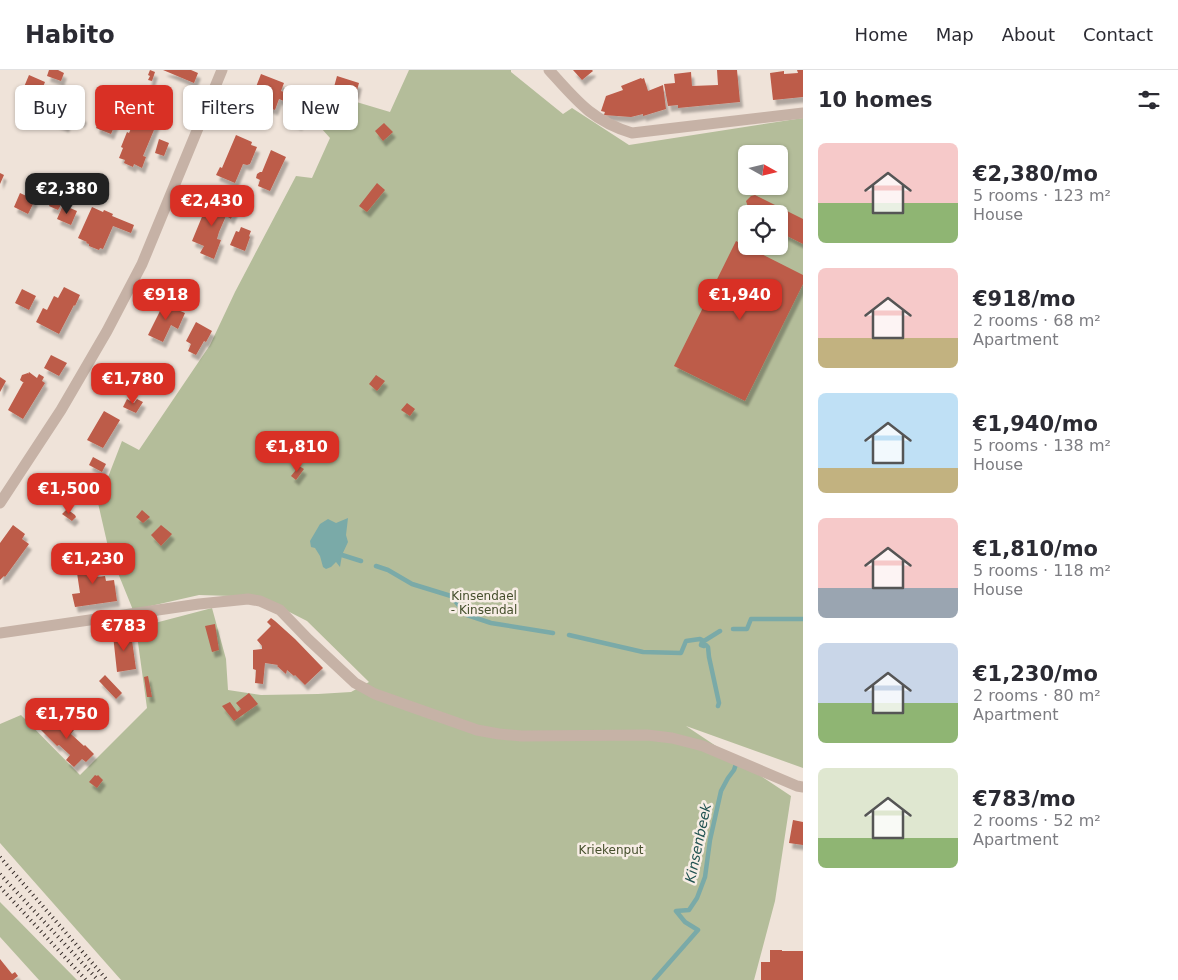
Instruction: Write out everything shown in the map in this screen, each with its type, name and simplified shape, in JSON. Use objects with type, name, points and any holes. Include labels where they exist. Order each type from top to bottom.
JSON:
[{"type":"street","points":[[0,503],[61,410],[107,331],[142,264],[222,70]]},
{"type":"street","points":[[549,70],[576,100],[594,115],[606,123],[632,133],[803,113]]},
{"type":"street","points":[[0,633],[200,604],[248,599],[260,601],[280,610],[355,683],[375,694],[477,730],[522,736],[647,735],[672,738],[703,746],[803,787]]},
{"type":"green space","points":[[409,70],[511,70],[511,72],[563,114],[572,108],[629,145],[803,118],[803,768],[686,726],[791,796],[775,901],[754,980],[121,980],[0,843],[0,724],[21,715],[80,775],[147,708],[136,628],[212,608],[226,659],[228,690],[261,695],[318,694],[351,692],[369,682],[307,621],[260,597],[199,595],[133,610],[109,551],[98,503],[122,441],[139,450],[210,345],[235,292],[296,176],[312,178],[330,138],[323,130],[358,130],[358,102],[390,112]]},
{"type":"green space","points":[[0,902],[77,980],[39,980],[0,937]]},
{"type":"water","points":[[348,518],[346,535],[348,542],[342,555],[340,567],[336,562],[326,569],[323,567],[320,556],[315,548],[311,547],[310,541],[320,524],[328,519],[336,523]]},
{"type":"building","points":[[49,70],[58,70],[64,73],[61,81],[47,76]]},
{"type":"building","points":[[150,70],[155,72],[152,81],[148,80]]},
{"type":"building","points":[[163,70],[191,70],[198,73],[194,83]]},
{"type":"building","points":[[573,70],[592,70],[593,71],[582,80]]},
{"type":"building","points":[[717,70],[737,70],[740,102],[678,108],[678,105],[668,106],[664,84],[675,83],[674,74],[691,72],[692,86],[718,85]]},
{"type":"building","points":[[797,70],[803,70],[803,97],[773,100],[770,73],[784,71],[784,74],[798,73]]},
{"type":"building","points":[[261,74],[284,83],[281,91],[283,92],[283,101],[279,99],[275,110],[273,109],[273,85],[257,85]]},
{"type":"building","points":[[29,75],[45,82],[44,85],[25,85]]},
{"type":"building","points":[[337,76],[359,83],[358,87],[358,85],[335,85]]},
{"type":"building","points":[[644,78],[648,91],[663,85],[666,109],[643,116],[643,114],[631,117],[604,115],[605,112],[601,111],[606,96],[623,90],[621,86]]},
{"type":"building","points":[[384,123],[393,132],[383,141],[375,131]]},
{"type":"building","points":[[101,130],[113,130],[111,134]]},
{"type":"building","points":[[130,130],[154,130],[143,156],[146,157],[142,168],[134,164],[133,167],[124,163],[125,160],[119,158],[127,132],[129,133]]},
{"type":"building","points":[[236,135],[252,142],[251,145],[257,147],[250,164],[243,164],[235,183],[216,175],[220,167],[222,168]]},
{"type":"building","points":[[159,139],[169,143],[164,156],[155,153]]},
{"type":"building","points":[[271,150],[286,157],[270,191],[258,186],[260,180],[256,178],[257,174],[262,172]]},
{"type":"building","points":[[0,173],[4,175],[0,184]]},
{"type":"building","points":[[377,183],[385,190],[367,212],[359,206]]},
{"type":"building","points":[[20,193],[35,200],[28,214],[14,207]]},
{"type":"building","points":[[755,195],[775,205],[747,205],[746,201]]},
{"type":"building","points":[[53,198],[62,203],[58,210],[49,206]]},
{"type":"building","points":[[214,199],[236,208],[231,219],[226,216],[219,232],[217,239],[221,240],[214,259],[200,253],[204,246],[192,241],[206,207],[210,208]]},
{"type":"building","points":[[63,205],[77,211],[71,225],[57,219]]},
{"type":"building","points":[[92,207],[103,212],[104,210],[113,214],[112,216],[134,225],[131,233],[113,226],[103,249],[100,248],[99,250],[89,246],[87,242],[78,238]]},
{"type":"building","points":[[788,212],[803,219],[803,244],[788,236]]},
{"type":"building","points":[[241,227],[251,231],[245,251],[230,245],[236,231],[239,232]]},
{"type":"building","points":[[736,241],[738,242],[738,255],[764,255],[803,275],[803,284],[745,401],[674,366]]},
{"type":"building","points":[[64,287],[80,295],[59,334],[36,322],[43,308],[47,310],[54,296],[58,298]]},
{"type":"building","points":[[22,289],[36,296],[29,310],[15,303]]},
{"type":"building","points":[[162,300],[185,313],[178,329],[171,325],[163,342],[148,335],[162,307],[159,306]]},
{"type":"building","points":[[196,322],[212,331],[196,355],[188,351],[191,344],[186,341]]},
{"type":"building","points":[[51,355],[67,363],[59,376],[44,368]]},
{"type":"building","points":[[29,372],[37,378],[39,374],[44,377],[42,381],[45,383],[23,419],[8,410],[24,383],[20,380],[22,375]]},
{"type":"building","points":[[376,375],[385,381],[377,391],[369,384]]},
{"type":"building","points":[[0,377],[6,381],[0,392]]},
{"type":"building","points":[[127,399],[134,403],[137,399],[143,402],[136,413],[123,407]]},
{"type":"building","points":[[407,403],[415,409],[410,416],[401,410]]},
{"type":"building","points":[[104,411],[120,420],[103,448],[87,440]]},
{"type":"building","points":[[93,457],[106,464],[102,472],[89,465]]},
{"type":"building","points":[[299,466],[304,469],[296,480],[291,476]]},
{"type":"building","points":[[34,487],[39,489],[36,496],[31,494]]},
{"type":"building","points":[[67,509],[76,517],[72,521],[62,514]]},
{"type":"building","points":[[142,510],[150,517],[143,523],[136,517]]},
{"type":"building","points":[[13,525],[25,534],[22,539],[29,544],[5,577],[0,580],[0,543]]},
{"type":"building","points":[[161,525],[172,534],[161,546],[151,535]]},
{"type":"building","points":[[93,548],[97,577],[105,576],[106,581],[114,580],[117,601],[75,607],[72,594],[80,593],[77,573],[86,572],[85,566],[90,566],[88,555],[82,556],[81,550]]},
{"type":"building","points":[[271,618],[323,668],[305,685],[287,670],[286,674],[278,665],[265,663],[263,684],[255,683],[256,670],[253,669],[253,650],[262,649],[257,640],[271,626],[267,622]]},
{"type":"building","points":[[215,624],[219,650],[212,652],[205,626]]},
{"type":"building","points":[[131,633],[136,669],[117,672],[113,635]]},
{"type":"building","points":[[105,675],[122,693],[116,699],[99,681]]},
{"type":"building","points":[[148,676],[152,697],[147,697],[144,677]]},
{"type":"building","points":[[249,693],[258,704],[234,721],[222,706],[230,702],[237,712],[241,709],[236,703]]},
{"type":"building","points":[[57,713],[74,730],[71,734],[94,754],[86,762],[82,759],[74,767],[66,760],[70,755],[59,745],[57,746],[41,730]]},
{"type":"building","points":[[95,775],[98,775],[103,780],[97,788],[89,782]]},
{"type":"building","points":[[793,820],[803,822],[803,845],[789,843]]},
{"type":"building","points":[[770,950],[803,951],[803,980],[761,980],[761,962],[770,962]]},
{"type":"building","points":[[0,959],[12,974],[15,972],[18,976],[13,980],[0,980]]},
{"type":"waterway","points":[[342,555],[361,561]]},
{"type":"waterway","points":[[376,566],[388,570],[412,584],[451,596],[467,615],[491,623],[553,633]]},
{"type":"waterway","points":[[733,629],[747,629],[751,619],[803,619]]},
{"type":"waterway","points":[[569,635],[643,652],[681,653],[686,641],[700,639],[704,641],[720,631]]},
{"type":"waterway","name":"Kinsenbeek","points":[[704,641],[701,645],[708,647],[718,706]]},
{"type":"waterway","name":"Kinsenbeek","points":[[654,980],[698,930],[685,922],[676,911],[689,910],[697,898],[705,877],[710,840],[721,791],[736,764]]},
{"type":"railway","points":[[0,857],[107,980]]},
{"type":"railway","points":[[0,874],[98,980]]},
{"type":"railway","points":[[0,887],[86,980]]},
{"type":"park label","name":"Kinsendael - Kinsendal","points":[[484,603]]},
{"type":"park label","name":"Kriekenput","points":[[611,850]]}]
